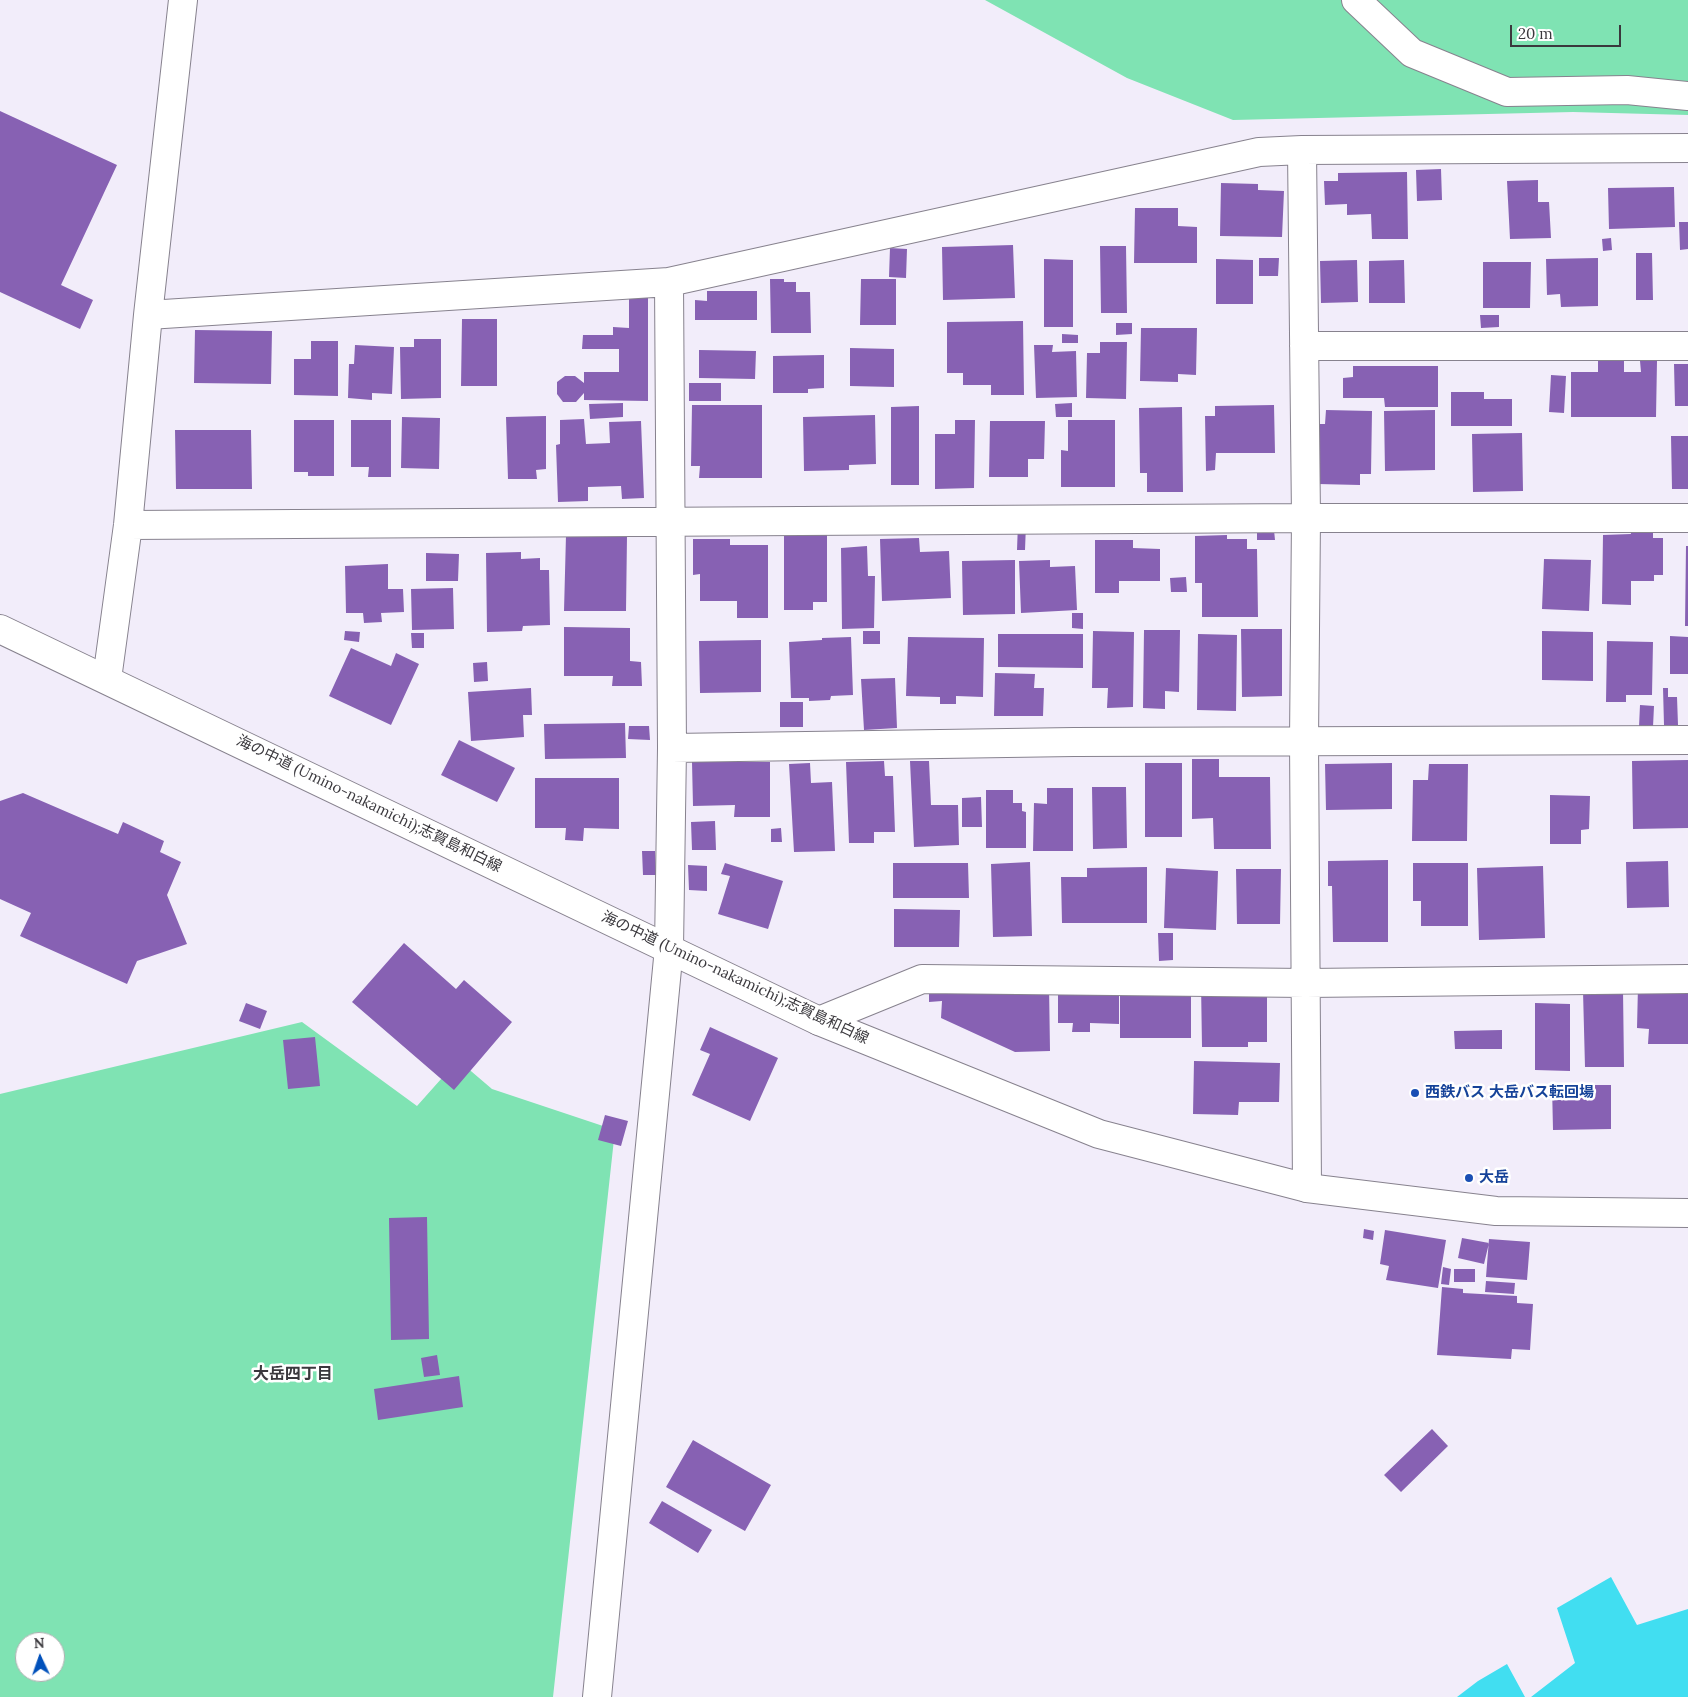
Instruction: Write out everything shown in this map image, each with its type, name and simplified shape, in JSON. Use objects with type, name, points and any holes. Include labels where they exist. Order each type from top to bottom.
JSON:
[{"type":"street","points":[[107,679],[128,525],[148,315],[183,0]]},
{"type":"street","points":[[1356,0],[1412,53],[1507,92],[1627,90],[1688,96]]},
{"type":"street","points":[[148,315],[669,282],[1259,152],[1302,150],[1688,148]]},
{"type":"street","points":[[1302,150],[1306,518],[1304,741],[1307,1188]]},
{"type":"street","points":[[597,1697],[669,948],[672,748],[669,282]]},
{"type":"street","points":[[1304,346],[1688,346]]},
{"type":"street","points":[[128,525],[1306,518],[1688,518]]},
{"type":"street","name":"海の中道 (Umino-nakamichi);志賀島和白線","points":[[0,629],[819,1021],[1099,1134],[1307,1188],[1496,1210],[1688,1213]]},
{"type":"street","points":[[672,748],[1074,742],[1688,740]]},
{"type":"street","points":[[819,1021],[922,979],[1306,983],[1688,979]]},
{"type":"green space","points":[[985,0],[1688,0],[1688,115],[1573,112],[1233,120],[1127,78]]},
{"type":"green space","points":[[302,1022],[417,1106],[458,1060],[492,1089],[615,1130],[553,1697],[0,1697],[0,1094]]},
{"type":"water","points":[[1611,1577],[1637,1625],[1688,1609],[1688,1697],[1531,1697],[1575,1663],[1557,1608]]},
{"type":"water","points":[[1507,1664],[1525,1697],[1457,1697],[1478,1681]]},
{"type":"building","points":[[0,111],[117,165],[61,285],[93,300],[80,329],[0,292]]},
{"type":"building","points":[[1441,169],[1442,200],[1417,201],[1416,170]]},
{"type":"building","points":[[1407,172],[1408,239],[1372,239],[1371,214],[1347,215],[1347,204],[1325,205],[1324,181],[1338,181],[1338,173]]},
{"type":"building","points":[[1538,180],[1538,202],[1549,202],[1551,238],[1510,239],[1507,181]]},
{"type":"building","points":[[1221,183],[1258,184],[1258,190],[1284,191],[1282,237],[1220,236]]},
{"type":"building","points":[[1674,187],[1675,227],[1609,229],[1608,188]]},
{"type":"building","points":[[1135,208],[1178,208],[1178,226],[1197,227],[1197,263],[1134,263]]},
{"type":"building","points":[[1679,222],[1688,222],[1688,249],[1680,250]]},
{"type":"building","points":[[1611,238],[1612,250],[1603,251],[1602,239]]},
{"type":"building","points":[[1013,245],[1015,298],[943,300],[942,247]]},
{"type":"building","points":[[1100,246],[1126,246],[1127,313],[1101,313]]},
{"type":"building","points":[[890,248],[907,249],[906,278],[889,277]]},
{"type":"building","points":[[1636,253],[1652,253],[1653,300],[1636,300]]},
{"type":"building","points":[[1259,258],[1279,258],[1278,276],[1259,276]]},
{"type":"building","points":[[1598,258],[1598,306],[1561,307],[1560,294],[1547,295],[1546,259]]},
{"type":"building","points":[[1044,259],[1073,260],[1073,327],[1044,327]]},
{"type":"building","points":[[1216,259],[1253,260],[1253,304],[1216,304]]},
{"type":"building","points":[[1357,260],[1358,302],[1321,303],[1320,261]]},
{"type":"building","points":[[1404,260],[1405,303],[1369,303],[1369,261]]},
{"type":"building","points":[[1483,262],[1531,262],[1530,308],[1483,308]]},
{"type":"building","points":[[770,279],[784,279],[784,282],[796,282],[796,292],[810,292],[811,333],[771,333]]},
{"type":"building","points":[[861,279],[896,279],[896,325],[860,325]]},
{"type":"building","points":[[707,291],[757,291],[757,320],[695,320],[695,300],[707,301]]},
{"type":"building","points":[[629,295],[648,296],[648,401],[584,400],[584,393],[576,402],[563,402],[557,394],[557,382],[565,376],[575,376],[584,383],[584,372],[619,372],[619,349],[582,349],[583,335],[613,335],[613,327],[629,328]]},
{"type":"building","points":[[1480,315],[1499,315],[1499,327],[1481,328]]},
{"type":"building","points":[[462,319],[497,319],[497,386],[461,386]]},
{"type":"building","points":[[1023,321],[1024,395],[991,395],[991,385],[963,385],[963,373],[947,373],[947,322]]},
{"type":"building","points":[[1116,323],[1132,323],[1132,334],[1116,335]]},
{"type":"building","points":[[1141,328],[1197,328],[1196,375],[1178,374],[1178,382],[1140,381]]},
{"type":"building","points":[[195,330],[272,331],[271,384],[194,383]]},
{"type":"building","points":[[1062,334],[1078,335],[1078,343],[1062,343]]},
{"type":"building","points":[[414,339],[441,339],[441,398],[401,399],[400,347],[414,347]]},
{"type":"building","points":[[311,341],[338,341],[338,396],[294,395],[294,359],[311,359]]},
{"type":"building","points":[[1100,342],[1127,342],[1126,399],[1086,398],[1087,353],[1100,353]]},
{"type":"building","points":[[355,345],[394,347],[392,394],[372,393],[372,400],[348,398],[349,364],[354,364]]},
{"type":"building","points":[[1034,345],[1053,345],[1052,352],[1076,351],[1077,397],[1036,398]]},
{"type":"building","points":[[850,348],[894,349],[894,387],[850,386]]},
{"type":"building","points":[[699,350],[756,351],[755,379],[699,378]]},
{"type":"building","points":[[824,355],[824,388],[808,389],[808,393],[773,393],[773,356]]},
{"type":"building","points":[[1598,361],[1624,361],[1624,372],[1641,372],[1640,361],[1657,361],[1656,417],[1571,417],[1571,372],[1598,372]]},
{"type":"building","points":[[1674,364],[1688,364],[1688,406],[1675,406]]},
{"type":"building","points":[[1353,366],[1438,366],[1438,407],[1385,407],[1384,398],[1343,398],[1343,378],[1353,377]]},
{"type":"building","points":[[1551,375],[1566,376],[1564,413],[1549,412]]},
{"type":"building","points":[[689,383],[721,383],[721,401],[689,401]]},
{"type":"building","points":[[1451,392],[1484,392],[1484,399],[1512,399],[1512,426],[1451,426]]},
{"type":"building","points":[[623,403],[623,417],[590,419],[589,404]]},
{"type":"building","points":[[1072,403],[1072,417],[1056,417],[1055,404]]},
{"type":"building","points":[[692,405],[762,405],[762,478],[699,478],[700,466],[691,466]]},
{"type":"building","points":[[1274,405],[1275,453],[1216,453],[1215,470],[1206,471],[1205,416],[1215,416],[1215,406]]},
{"type":"building","points":[[919,406],[919,485],[891,485],[891,407]]},
{"type":"building","points":[[1182,407],[1183,492],[1147,492],[1147,473],[1140,473],[1139,408]]},
{"type":"building","points":[[1326,410],[1372,411],[1371,474],[1360,474],[1360,485],[1318,484],[1320,424],[1325,424]]},
{"type":"building","points":[[1435,410],[1435,470],[1385,471],[1384,411]]},
{"type":"building","points":[[875,415],[876,464],[849,465],[849,470],[804,471],[803,417]]},
{"type":"building","points":[[546,416],[546,469],[536,470],[537,479],[508,479],[506,417]]},
{"type":"building","points":[[402,417],[440,418],[439,469],[401,468]]},
{"type":"building","points":[[584,419],[586,444],[610,443],[609,422],[641,421],[644,498],[622,499],[621,486],[588,487],[588,501],[558,502],[556,445],[560,444],[560,420]]},
{"type":"building","points":[[294,420],[334,420],[334,476],[308,476],[308,472],[294,472]]},
{"type":"building","points":[[351,420],[391,420],[391,477],[368,477],[369,467],[351,467]]},
{"type":"building","points":[[955,420],[975,420],[974,488],[935,489],[935,434],[955,434]]},
{"type":"building","points":[[1068,420],[1115,420],[1115,487],[1061,487],[1061,450],[1068,451]]},
{"type":"building","points":[[990,421],[1045,421],[1044,459],[1028,459],[1028,477],[989,477]]},
{"type":"building","points":[[175,430],[251,430],[252,489],[176,489]]},
{"type":"building","points":[[1522,433],[1523,491],[1473,492],[1472,434]]},
{"type":"building","points":[[1671,436],[1688,436],[1688,489],[1672,489]]},
{"type":"building","points":[[1018,523],[1026,524],[1025,550],[1017,550]]},
{"type":"building","points":[[1630,528],[1653,528],[1653,538],[1663,538],[1663,575],[1654,575],[1654,581],[1631,581],[1631,605],[1602,604],[1603,535],[1631,534]]},
{"type":"building","points":[[1257,530],[1274,530],[1275,540],[1257,540]]},
{"type":"building","points":[[827,532],[827,602],[813,602],[813,610],[784,610],[784,533]]},
{"type":"building","points":[[566,535],[627,536],[626,611],[564,611]]},
{"type":"building","points":[[1227,535],[1227,539],[1247,539],[1247,549],[1257,549],[1258,617],[1202,617],[1202,583],[1195,583],[1195,536]]},
{"type":"building","points":[[919,538],[920,552],[949,551],[951,598],[882,601],[880,539]]},
{"type":"building","points":[[693,539],[730,539],[730,545],[768,545],[768,618],[737,618],[737,601],[700,601],[700,574],[693,575]]},
{"type":"building","points":[[1095,540],[1133,540],[1133,548],[1160,549],[1160,581],[1119,581],[1119,593],[1095,593]]},
{"type":"building","points":[[867,546],[868,576],[875,576],[874,628],[842,629],[841,548]]},
{"type":"building","points":[[1686,546],[1688,546],[1688,626],[1685,626]]},
{"type":"building","points":[[521,552],[521,559],[540,558],[540,570],[549,570],[550,625],[523,626],[522,631],[487,632],[486,553]]},
{"type":"building","points":[[426,553],[459,554],[458,581],[426,581]]},
{"type":"building","points":[[1544,559],[1591,560],[1589,611],[1542,609]]},
{"type":"building","points":[[1015,560],[1015,614],[963,615],[962,561]]},
{"type":"building","points":[[1050,560],[1050,567],[1075,566],[1077,610],[1021,613],[1019,561]]},
{"type":"building","points":[[388,564],[388,589],[403,589],[404,612],[381,613],[382,622],[364,623],[363,613],[346,613],[345,566]]},
{"type":"building","points":[[1186,577],[1187,592],[1171,592],[1170,578]]},
{"type":"building","points":[[453,588],[454,629],[412,630],[411,589]]},
{"type":"building","points":[[1072,613],[1083,613],[1083,629],[1072,628]]},
{"type":"building","points":[[564,627],[630,628],[630,661],[641,662],[642,686],[612,686],[613,676],[564,676]]},
{"type":"building","points":[[1241,629],[1282,629],[1282,696],[1242,697]]},
{"type":"building","points":[[1144,630],[1180,630],[1179,692],[1165,691],[1165,709],[1143,708]]},
{"type":"building","points":[[345,631],[360,632],[359,642],[344,640]]},
{"type":"building","points":[[863,631],[880,631],[880,644],[863,644]]},
{"type":"building","points":[[1093,631],[1134,632],[1133,707],[1107,708],[1108,688],[1092,688]]},
{"type":"building","points":[[1542,631],[1593,632],[1593,681],[1542,680]]},
{"type":"building","points":[[411,633],[424,633],[424,648],[412,648]]},
{"type":"building","points":[[998,634],[1083,634],[1083,668],[998,667]]},
{"type":"building","points":[[1198,634],[1237,635],[1236,711],[1197,710]]},
{"type":"building","points":[[1670,636],[1688,637],[1688,674],[1670,674]]},
{"type":"building","points":[[851,637],[853,695],[831,696],[830,700],[809,701],[809,698],[791,698],[789,642]]},
{"type":"building","points":[[908,637],[984,638],[983,697],[956,696],[956,704],[940,704],[940,697],[906,696]]},
{"type":"building","points":[[761,640],[761,692],[700,693],[699,641]]},
{"type":"building","points":[[1607,641],[1653,642],[1652,695],[1626,695],[1626,702],[1606,702]]},
{"type":"building","points":[[351,648],[391,666],[396,653],[419,664],[391,725],[329,696]]},
{"type":"building","points":[[487,662],[488,681],[474,682],[473,663]]},
{"type":"building","points":[[995,673],[1035,674],[1034,688],[1044,688],[1043,716],[994,716]]},
{"type":"building","points":[[895,678],[897,728],[864,730],[861,679]]},
{"type":"building","points":[[531,688],[532,715],[523,715],[524,737],[471,741],[468,692]]},
{"type":"building","points":[[1663,688],[1668,688],[1668,697],[1677,697],[1678,725],[1664,725]]},
{"type":"building","points":[[780,702],[803,702],[803,727],[780,727]]},
{"type":"building","points":[[1640,705],[1654,706],[1653,727],[1639,727]]},
{"type":"building","points":[[625,723],[626,758],[545,759],[544,724]]},
{"type":"building","points":[[629,726],[649,726],[650,740],[628,739]]},
{"type":"building","points":[[459,740],[515,768],[497,802],[441,775]]},
{"type":"building","points":[[1192,759],[1219,759],[1219,777],[1270,777],[1271,849],[1214,849],[1213,818],[1192,819]]},
{"type":"building","points":[[1688,760],[1688,828],[1633,829],[1632,761]]},
{"type":"building","points":[[884,761],[885,776],[893,776],[895,832],[874,832],[874,843],[849,843],[846,762]]},
{"type":"building","points":[[910,761],[929,761],[931,805],[958,805],[959,845],[914,847]]},
{"type":"building","points":[[692,762],[770,762],[770,817],[734,817],[735,805],[693,806]]},
{"type":"building","points":[[810,763],[811,783],[832,782],[835,851],[794,852],[789,764]]},
{"type":"building","points":[[1145,763],[1182,763],[1182,837],[1145,837]]},
{"type":"building","points":[[1392,763],[1392,809],[1326,810],[1325,764]]},
{"type":"building","points":[[1429,764],[1468,764],[1467,841],[1412,841],[1413,780],[1428,780]]},
{"type":"building","points":[[535,778],[619,778],[619,829],[584,828],[583,841],[565,840],[566,828],[535,828]]},
{"type":"building","points":[[1092,787],[1126,787],[1127,848],[1093,849]]},
{"type":"building","points":[[1047,788],[1073,788],[1073,851],[1033,851],[1034,803],[1047,804]]},
{"type":"building","points":[[986,790],[1013,790],[1013,803],[1022,803],[1022,811],[1026,812],[1026,848],[986,848]]},
{"type":"building","points":[[23,793],[118,834],[123,822],[164,841],[160,852],[181,862],[167,895],[187,944],[137,961],[127,984],[20,936],[31,913],[0,899],[0,801]]},
{"type":"building","points":[[1550,795],[1590,796],[1589,829],[1581,830],[1581,844],[1550,844]]},
{"type":"building","points":[[981,797],[982,827],[962,827],[962,798]]},
{"type":"building","points":[[715,821],[716,850],[692,850],[691,822]]},
{"type":"building","points":[[781,828],[782,842],[771,842],[771,829]]},
{"type":"building","points":[[642,851],[655,851],[656,875],[643,875]]},
{"type":"building","points":[[1388,860],[1388,942],[1333,942],[1332,886],[1328,886],[1328,861]]},
{"type":"building","points":[[1668,861],[1669,907],[1627,908],[1626,862]]},
{"type":"building","points":[[1030,862],[1032,936],[993,937],[991,864]]},
{"type":"building","points":[[725,863],[783,881],[768,929],[718,914],[730,876],[721,874]]},
{"type":"building","points":[[893,863],[968,863],[969,898],[893,898]]},
{"type":"building","points":[[1413,863],[1468,863],[1468,926],[1421,926],[1421,901],[1413,901]]},
{"type":"building","points":[[688,865],[707,866],[707,891],[689,890]]},
{"type":"building","points":[[1543,866],[1545,938],[1479,940],[1477,868]]},
{"type":"building","points":[[1147,867],[1147,923],[1062,923],[1061,877],[1087,877],[1087,868]]},
{"type":"building","points":[[1166,868],[1218,871],[1216,930],[1164,928]]},
{"type":"building","points":[[1236,869],[1281,869],[1280,924],[1237,924]]},
{"type":"building","points":[[894,909],[960,910],[959,947],[894,947]]},
{"type":"building","points":[[1158,933],[1173,933],[1173,960],[1159,961]]},
{"type":"building","points":[[404,943],[456,989],[464,980],[512,1022],[454,1090],[352,1002]]},
{"type":"building","points":[[1201,983],[1267,993],[1267,1042],[1248,1042],[1248,1047],[1202,1047]]},
{"type":"building","points":[[1049,984],[1050,1051],[1015,1052],[941,1018],[942,1001],[929,1002],[929,986]]},
{"type":"building","points":[[1638,986],[1688,986],[1688,1044],[1648,1044],[1649,1029],[1637,1028]]},
{"type":"building","points":[[1058,987],[1119,988],[1119,1024],[1090,1023],[1090,1032],[1072,1032],[1073,1023],[1058,1023]]},
{"type":"building","points":[[1623,990],[1624,1067],[1585,1067],[1583,991]]},
{"type":"building","points":[[1120,994],[1191,995],[1191,1038],[1120,1038]]},
{"type":"building","points":[[246,1003],[267,1011],[260,1029],[239,1021]]},
{"type":"building","points":[[1535,1003],[1570,1004],[1570,1071],[1535,1070]]},
{"type":"building","points":[[710,1027],[778,1058],[750,1121],[692,1095],[710,1054],[700,1050]]},
{"type":"building","points":[[1502,1030],[1502,1049],[1455,1049],[1454,1031]]},
{"type":"building","points":[[315,1037],[320,1086],[288,1089],[283,1040]]},
{"type":"building","points":[[1194,1061],[1280,1063],[1279,1102],[1239,1102],[1238,1115],[1193,1114]]},
{"type":"building","points":[[1552,1085],[1611,1085],[1611,1129],[1553,1130]]},
{"type":"building","points":[[605,1115],[628,1121],[621,1146],[598,1140]]},
{"type":"building","points":[[427,1217],[429,1339],[391,1340],[389,1218]]},
{"type":"building","points":[[1364,1229],[1374,1231],[1373,1240],[1363,1238]]},
{"type":"building","points":[[1385,1230],[1446,1240],[1438,1288],[1386,1280],[1389,1266],[1380,1264]]},
{"type":"building","points":[[1462,1238],[1489,1243],[1484,1264],[1458,1258]]},
{"type":"building","points":[[1489,1239],[1530,1242],[1527,1280],[1486,1277]]},
{"type":"building","points":[[1443,1267],[1451,1269],[1449,1285],[1441,1284]]},
{"type":"building","points":[[1454,1269],[1475,1269],[1475,1282],[1454,1282]]},
{"type":"building","points":[[1486,1281],[1515,1283],[1514,1294],[1485,1292]]},
{"type":"building","points":[[1442,1287],[1463,1289],[1463,1293],[1517,1296],[1517,1303],[1533,1304],[1530,1350],[1512,1349],[1511,1359],[1437,1355]]},
{"type":"building","points":[[437,1355],[440,1375],[424,1377],[421,1358]]},
{"type":"building","points":[[459,1376],[463,1407],[378,1420],[374,1389]]},
{"type":"building","points":[[1432,1429],[1448,1446],[1401,1492],[1384,1475]]},
{"type":"building","points":[[693,1440],[771,1485],[745,1531],[666,1487]]},
{"type":"building","points":[[662,1501],[712,1530],[698,1553],[649,1523]]},
{"type":"place","name":"西鉄バス 大岳バス転回場","points":[[1415,1093]]},
{"type":"place","name":"大岳","points":[[1469,1178]]},
{"type":"district","name":"大岳四丁目","points":[[293,1374]]}]
